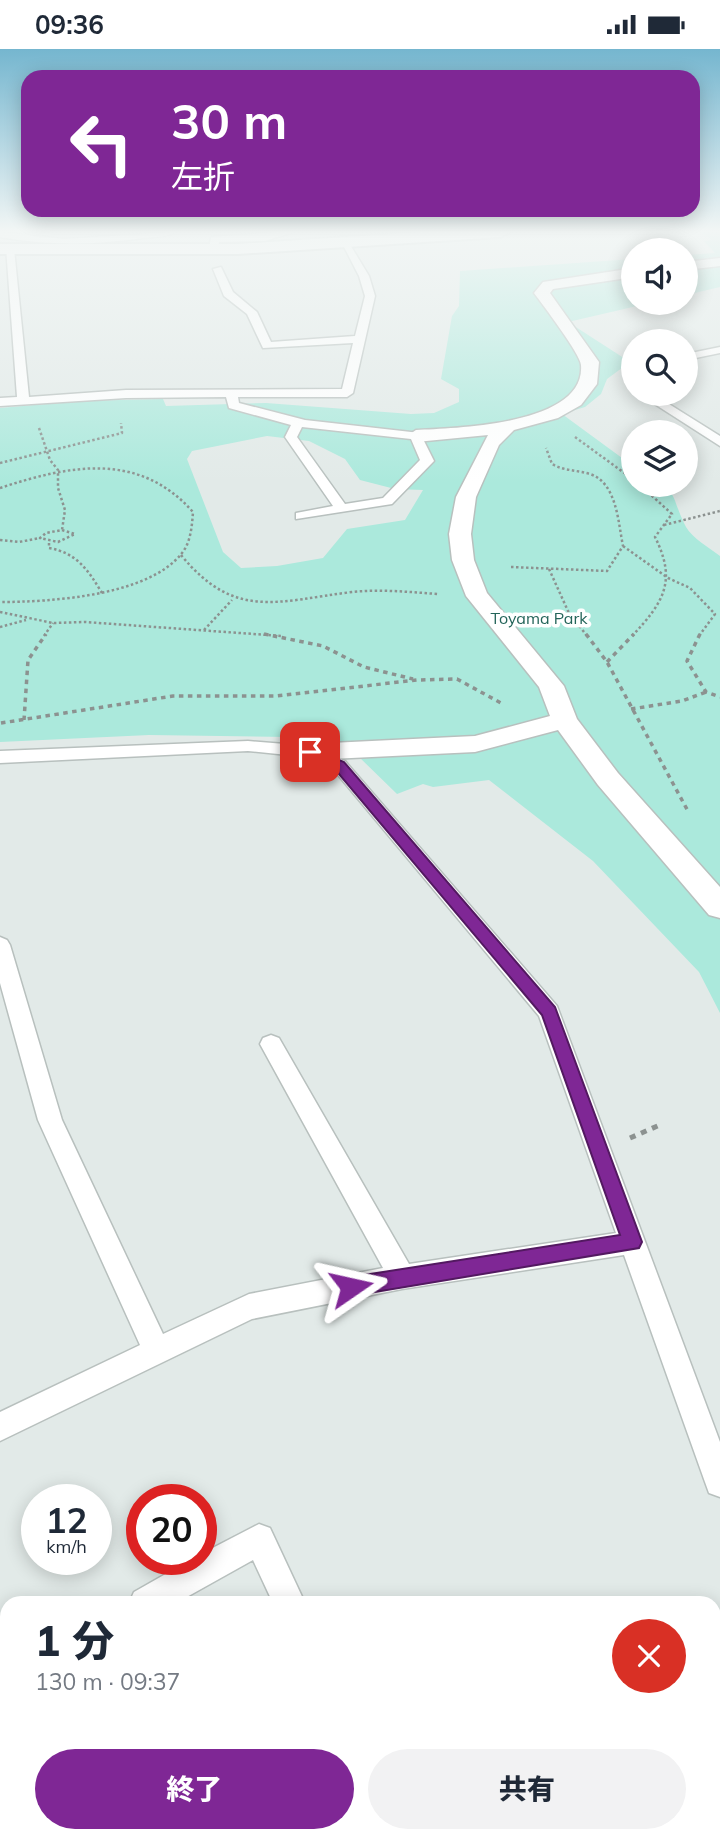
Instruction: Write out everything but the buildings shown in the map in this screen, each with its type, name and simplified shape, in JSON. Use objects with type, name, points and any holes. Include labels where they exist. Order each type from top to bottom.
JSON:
[{"type":"street","points":[[416,436],[506,429],[541,419],[574,399],[587,385],[593,373],[590,362],[558,316]]},
{"type":"street","points":[[506,429],[491,443],[466,497],[460,534],[463,560],[477,596],[495,614],[551,687],[554,723],[608,779],[720,907]]},
{"type":"street","points":[[310,752],[475,744],[554,723]]},
{"type":"lane","points":[[12,316],[23,400]]},
{"type":"lane","points":[[254,316],[267,346],[362,339]]},
{"type":"lane","points":[[0,403],[90,395],[347,394],[366,316]]},
{"type":"lane","points":[[698,355],[720,350]]},
{"type":"lane","points":[[231,394],[233,405],[253,413],[416,436],[427,461],[387,501],[301,516]]},
{"type":"lane","points":[[664,406],[720,442]]},
{"type":"lane","points":[[299,421],[291,437],[342,509]]},
{"type":"lane","points":[[0,757],[248,746],[310,752],[339,765],[550,1012],[720,1482]]},
{"type":"lane","points":[[0,946],[50,1120],[156,1350]]},
{"type":"lane","points":[[271,1044],[402,1277]]},
{"type":"lane","points":[[0,1427],[249,1307],[402,1277],[632,1242]]},
{"type":"lane","points":[[157,1596],[259,1539],[286,1596]]},
{"type":"path","points":[[23,400],[34,408],[46,451],[58,470],[58,488],[65,510],[62,530]]},
{"type":"path","points":[[0,464],[122,433],[121,417]]},
{"type":"path","points":[[541,419],[621,471]]},
{"type":"path","points":[[541,419],[558,436],[544,449],[549,460],[563,471],[593,474],[603,481],[616,513],[623,546],[668,578],[690,588],[718,613],[700,634],[687,661],[706,692],[720,697]]},
{"type":"path","points":[[0,488],[58,470],[125,469],[166,484],[183,496],[193,512],[189,539],[181,555],[158,572],[102,593],[26,603],[0,602]]},
{"type":"path","points":[[607,662],[655,608],[668,578],[666,559],[655,537],[672,513],[654,497]]},
{"type":"path","points":[[663,526],[720,511]]},
{"type":"path","points":[[0,540],[19,542],[62,530],[75,534],[70,539],[49,543],[40,538]]},
{"type":"path","points":[[49,543],[49,548],[62,549],[79,558],[102,593]]},
{"type":"path","points":[[510,568],[607,571],[623,546]]},
{"type":"path","points":[[181,555],[195,577],[232,600],[278,604],[379,590],[477,596]]},
{"type":"path","points":[[549,569],[568,611],[607,662],[685,801],[700,847],[681,862]]},
{"type":"path","points":[[203,631],[232,600]]},
{"type":"path","points":[[0,612],[27,620],[53,623],[85,622],[279,635],[323,646],[364,667],[417,680]]},
{"type":"path","points":[[0,627],[27,620]]},
{"type":"path","points":[[24,720],[28,660],[53,623]]},
{"type":"path","points":[[0,723],[173,696],[276,696],[417,680],[457,679],[554,723]]},
{"type":"path","points":[[631,709],[682,701],[706,692]]},
{"type":"green space","name":"Toyama Park","points":[[452,316],[595,316],[568,322],[621,356],[621,369],[607,379],[601,394],[585,407],[562,414],[621,457],[621,497],[673,497],[689,531],[720,556],[720,1013],[699,972],[593,861],[489,780],[433,787],[423,784],[397,794],[358,756],[326,740],[289,737],[149,735],[0,742],[0,408],[79,401],[163,399],[166,406],[266,403],[411,414],[434,413],[459,402],[459,389],[441,379]],"holes":[[[267,436],[309,441],[345,459],[360,480],[395,489],[423,490],[405,520],[347,529],[323,558],[277,566],[241,568],[223,552],[187,459],[192,451]]]},
{"type":"route","points":[[310,752],[339,765],[550,1012],[632,1242],[351,1287]]}]
